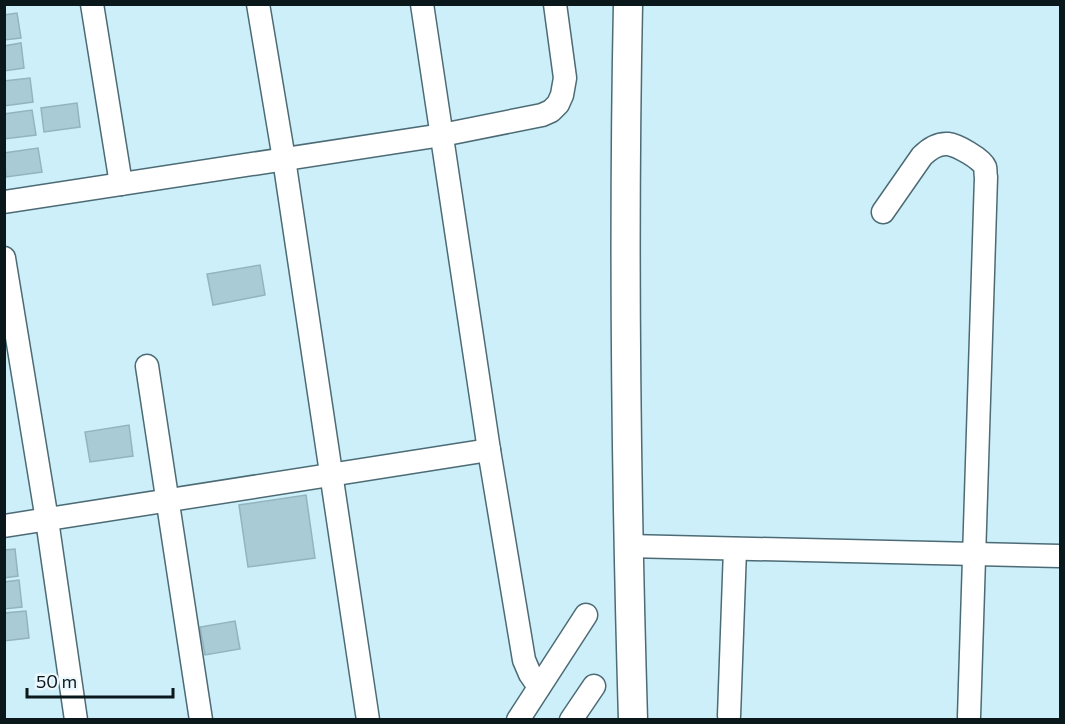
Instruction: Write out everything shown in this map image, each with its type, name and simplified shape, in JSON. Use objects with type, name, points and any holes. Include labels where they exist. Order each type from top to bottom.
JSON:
[{"type":"main road","points":[[628,4],[626,357],[633,720]]},
{"type":"lane","points":[[92,4],[121,184]]},
{"type":"lane","points":[[258,4],[284,159],[368,720]]},
{"type":"lane","points":[[422,4],[489,450],[524,660],[539,687]]},
{"type":"lane","points":[[4,201],[442,135],[542,115],[551,111],[558,104],[565,78],[555,4]]},
{"type":"lane","points":[[883,212],[928,150],[949,144],[974,155],[985,166],[969,717]]},
{"type":"lane","points":[[4,258],[47,520],[76,720]]},
{"type":"lane","points":[[147,366],[201,720]]},
{"type":"lane","points":[[4,526],[489,450]]},
{"type":"lane","points":[[628,546],[1060,556]]},
{"type":"lane","points":[[729,716],[735,549]]},
{"type":"lane","points":[[527,716],[539,687],[586,615]]},
{"type":"lane","points":[[571,720],[594,686]]},
{"type":"building","points":[[17,13],[21,38],[4,40],[4,15]]},
{"type":"building","points":[[21,43],[24,68],[4,71],[4,46]]},
{"type":"building","points":[[30,78],[33,102],[4,106],[4,81]]},
{"type":"building","points":[[77,103],[80,127],[44,132],[41,108]]},
{"type":"building","points":[[32,110],[36,135],[4,139],[4,114]]},
{"type":"building","points":[[38,148],[42,172],[6,177],[4,153]]},
{"type":"building","points":[[260,265],[265,295],[213,305],[207,274]]},
{"type":"building","points":[[129,425],[133,456],[90,462],[85,432]]},
{"type":"building","points":[[306,495],[315,558],[248,567],[239,505]]},
{"type":"building","points":[[15,549],[18,576],[4,578],[4,550]]},
{"type":"building","points":[[19,580],[22,607],[4,609],[4,582]]},
{"type":"building","points":[[26,611],[29,638],[4,641],[4,613]]},
{"type":"building","points":[[235,621],[240,649],[205,655],[200,627]]}]
